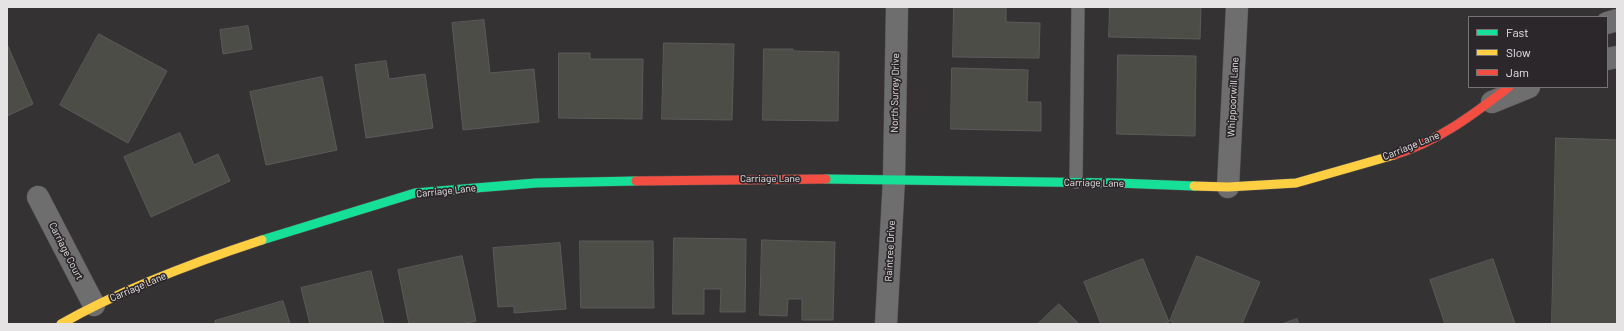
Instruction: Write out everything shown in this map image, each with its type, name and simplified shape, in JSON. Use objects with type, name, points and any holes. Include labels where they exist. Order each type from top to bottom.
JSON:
[{"type":"street","name":"North Surrey Drive","points":[[894,179],[897,7]]},
{"type":"street","name":"Whippoorwill Lane","points":[[1228,187],[1236,7]]},
{"type":"street","name":"Carriage Lane","points":[[61,324],[94,305],[215,255],[323,220],[415,193],[536,183],[756,178],[1076,182],[1228,187],[1296,184],[1397,154],[1435,139],[1486,105],[1508,88]]},
{"type":"street","name":"Carriage Lane","points":[[1486,105],[1527,88]]},
{"type":"street","name":"Raintree Drive","points":[[886,324],[894,179]]},
{"type":"street","name":"Carriage Court","points":[[38,197],[94,305]]},
{"type":"lane","points":[[1076,182],[1078,7]]},
{"type":"building","points":[[954,7],[1006,7],[1006,22],[1040,23],[1039,58],[953,57]]},
{"type":"building","points":[[1110,7],[1201,7],[1200,39],[1109,37]]},
{"type":"building","points":[[484,20],[490,73],[534,69],[539,122],[463,130],[452,23]]},
{"type":"building","points":[[248,26],[252,49],[223,54],[220,30]]},
{"type":"building","points":[[99,34],[167,71],[128,143],[60,105]]},
{"type":"building","points":[[664,43],[734,44],[732,120],[662,119]]},
{"type":"building","points":[[7,44],[33,104],[7,116]]},
{"type":"building","points":[[764,49],[839,52],[838,121],[763,120]]},
{"type":"building","points":[[559,53],[590,53],[590,59],[643,59],[642,119],[559,118]]},
{"type":"building","points":[[1118,55],[1196,56],[1195,136],[1117,134]]},
{"type":"building","points":[[386,61],[389,79],[425,74],[433,128],[366,138],[355,65]]},
{"type":"building","points":[[952,68],[1028,70],[1027,102],[1041,102],[1041,131],[951,129]]},
{"type":"building","points":[[322,77],[337,150],[266,165],[250,92]]},
{"type":"building","points":[[180,133],[194,165],[218,154],[230,181],[151,217],[124,157]]},
{"type":"building","points":[[1556,138],[1617,140],[1617,324],[1552,324]]},
{"type":"building","points":[[674,238],[746,239],[745,312],[720,312],[721,289],[704,289],[704,314],[673,314]]},
{"type":"building","points":[[762,240],[835,242],[833,320],[802,320],[802,299],[788,299],[787,316],[760,315]]},
{"type":"building","points":[[580,241],[653,241],[654,308],[581,308]]},
{"type":"building","points":[[560,243],[566,309],[514,313],[514,306],[498,307],[493,248]]},
{"type":"building","points":[[462,256],[476,321],[462,324],[409,324],[398,270]]},
{"type":"building","points":[[1197,256],[1260,282],[1242,324],[1176,324],[1170,321]]},
{"type":"building","points":[[1143,259],[1169,322],[1163,324],[1101,324],[1084,282]]},
{"type":"building","points":[[1493,259],[1515,324],[1445,324],[1430,280]]},
{"type":"building","points":[[371,271],[384,324],[310,324],[301,288]]},
{"type":"building","points":[[283,301],[290,324],[215,324],[215,321]]},
{"type":"building","points":[[1059,304],[1079,324],[1038,324]]},
{"type":"building","points":[[1297,319],[1299,324],[1282,324]]},
{"type":"traffic: fast","points":[[826,179],[1117,183],[1194,186]]},
{"type":"traffic: fast","points":[[262,240],[415,193],[536,183],[636,181]]},
{"type":"traffic: slow","points":[[1194,186],[1228,187],[1296,183],[1394,155]]},
{"type":"traffic: slow","points":[[61,324],[109,299],[159,277],[211,257],[262,240]]},
{"type":"traffic: jam","points":[[1394,155],[1425,143],[1440,135],[1469,117],[1508,88]]},
{"type":"traffic: jam","points":[[636,181],[826,179]]}]
